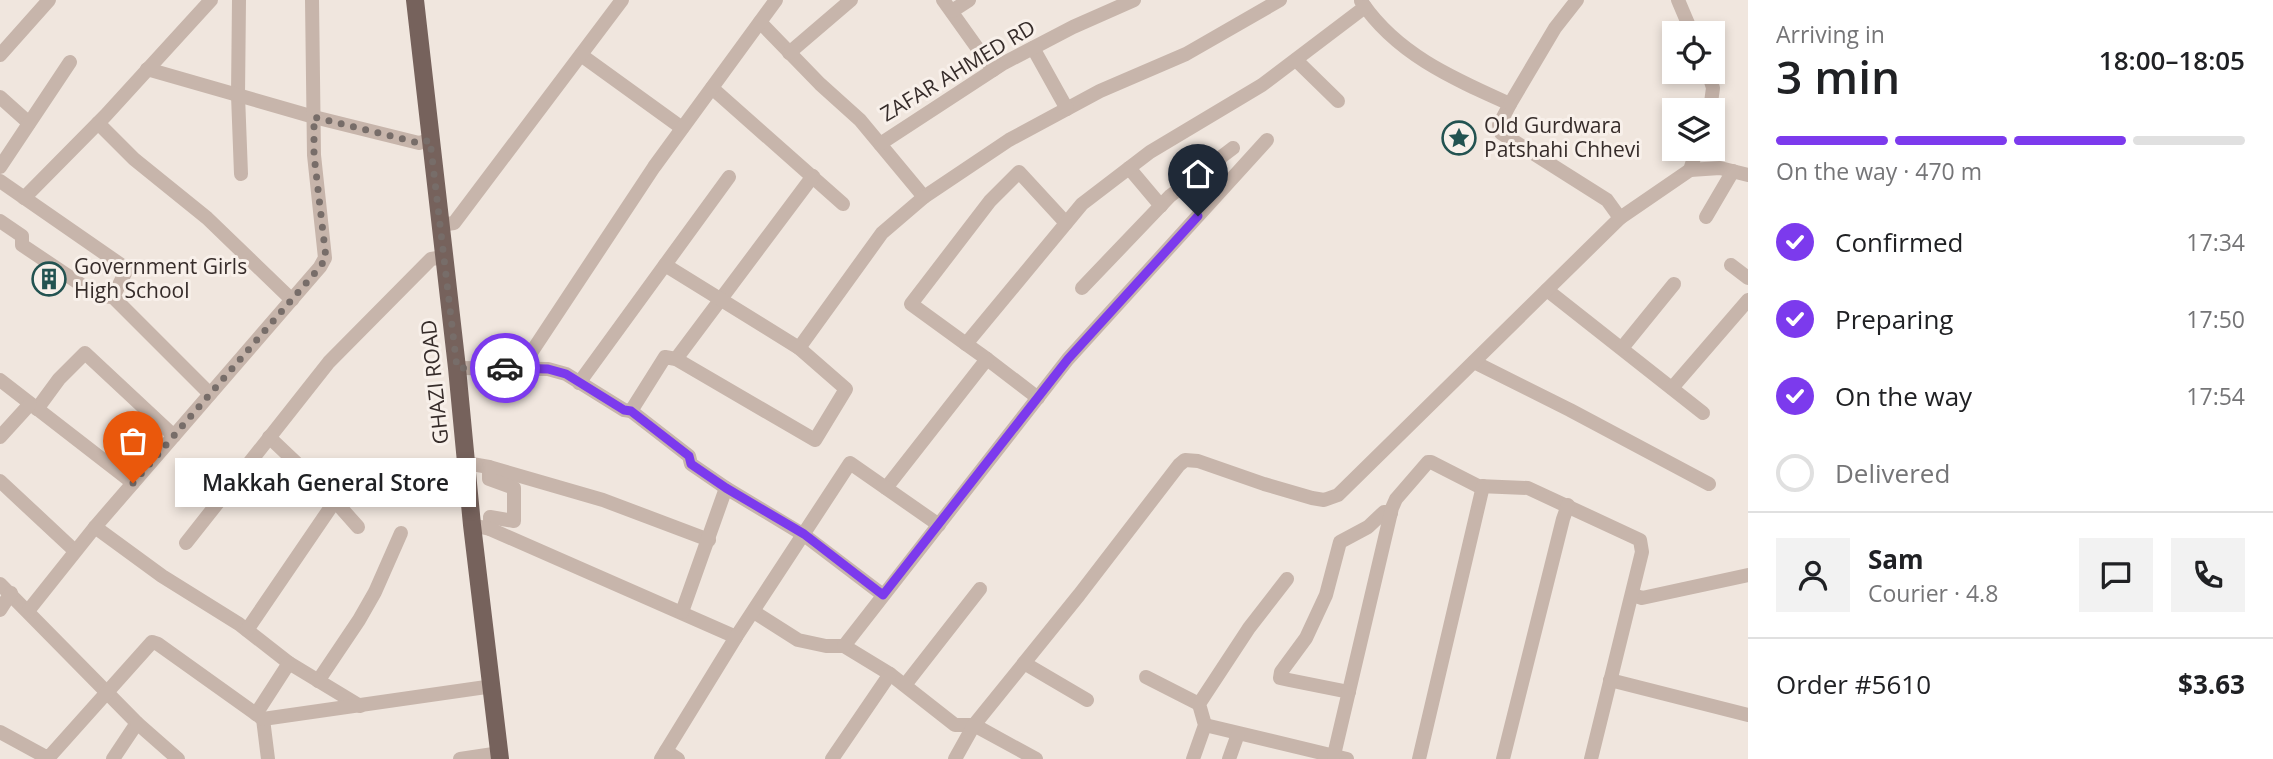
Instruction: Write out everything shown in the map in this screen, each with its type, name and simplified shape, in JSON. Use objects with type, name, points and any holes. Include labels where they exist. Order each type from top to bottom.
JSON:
[{"type":"main road","name":"GHAZI ROAD","points":[[415,0],[500,756]]},
{"type":"street","points":[[0,55],[49,0]]},
{"type":"street","points":[[24,198],[211,0]]},
{"type":"street","points":[[239,0],[241,174]]},
{"type":"street","points":[[28,611],[95,527],[326,258],[314,155],[312,0]]},
{"type":"street","points":[[440,225],[454,223],[622,0]]},
{"type":"street","points":[[521,368],[653,167],[776,0]]},
{"type":"street","points":[[789,53],[851,0]]},
{"type":"street","points":[[969,0],[948,5],[993,70]]},
{"type":"street","name":"ZAFAR AHMED RD","points":[[880,144],[993,70],[1134,0]]},
{"type":"street","points":[[799,348],[882,233],[924,197],[1009,140],[1100,91],[1186,54],[1280,0]]},
{"type":"street","points":[[1577,0],[1555,28],[1499,125],[1501,133],[1607,200],[1620,218]]},
{"type":"street","points":[[1678,0],[1687,21]]},
{"type":"street","points":[[966,344],[1082,204],[1150,152],[1262,85],[1363,3],[1401,44],[1423,61],[1510,104]]},
{"type":"street","points":[[760,22],[860,120],[924,197]]},
{"type":"street","points":[[1033,48],[1067,109]]},
{"type":"street","points":[[581,55],[682,128]]},
{"type":"street","points":[[1296,60],[1338,102]]},
{"type":"street","points":[[0,167],[70,62]]},
{"type":"street","points":[[148,69],[314,117],[419,143],[430,140]]},
{"type":"street","points":[[712,88],[843,204]]},
{"type":"street","points":[[0,97],[29,123]]},
{"type":"street","points":[[98,122],[134,159],[207,218],[292,300]]},
{"type":"street","points":[[844,646],[1077,350],[1267,140]]},
{"type":"street","points":[[1082,288],[1160,206],[1233,148]]},
{"type":"street","points":[[1690,170],[1693,161]]},
{"type":"street","points":[[1129,168],[1160,206]]},
{"type":"street","points":[[955,759],[974,725],[1079,595],[1169,476],[1185,460],[1198,461],[1264,484],[1324,500],[1338,495],[1620,218],[1690,170],[1720,168],[1748,175]]},
{"type":"street","points":[[1038,398],[911,303],[990,201],[1019,172],[1066,223]]},
{"type":"street","points":[[1706,217],[1732,172]]},
{"type":"street","points":[[676,359],[813,176]]},
{"type":"street","points":[[579,383],[729,177]]},
{"type":"street","points":[[0,181],[127,270],[113,297]]},
{"type":"street","points":[[0,221],[22,236],[22,245],[98,296],[113,297],[210,394]]},
{"type":"street","points":[[186,543],[330,362],[431,260],[444,257]]},
{"type":"street","points":[[631,411],[665,357],[676,359],[814,440],[845,389],[799,348],[665,265]]},
{"type":"street","points":[[1731,265],[1748,278]]},
{"type":"street","points":[[1622,348],[1674,284]]},
{"type":"street","points":[[1547,290],[1703,413]]},
{"type":"street","points":[[1672,388],[1748,300]]},
{"type":"street","points":[[0,437],[85,353],[174,436]]},
{"type":"street","points":[[886,488],[987,359]]},
{"type":"street","points":[[1474,362],[1709,484]]},
{"type":"street","points":[[457,368],[548,369],[566,374],[624,410],[631,411],[689,456],[691,464],[804,534],[883,595]]},
{"type":"street","points":[[0,380],[133,483]]},
{"type":"street","points":[[269,438],[335,501],[358,527]]},
{"type":"street","points":[[466,463],[489,467],[603,500],[709,540]]},
{"type":"street","points":[[668,756],[736,637],[850,463],[939,525]]},
{"type":"street","points":[[1205,725],[1341,757],[1349,692],[1391,513],[1396,499],[1428,463],[1435,463],[1471,484],[1528,488],[1640,540],[1642,552],[1633,596],[1591,759]]},
{"type":"street","points":[[489,467],[489,479],[514,488],[514,521],[490,517],[490,529]]},
{"type":"street","points":[[0,481],[75,551]]},
{"type":"street","points":[[1419,759],[1483,486]]},
{"type":"street","points":[[682,612],[726,488]]},
{"type":"street","points":[[247,630],[335,501]]},
{"type":"street","points":[[1503,759],[1568,505]]},
{"type":"street","points":[[1349,692],[1280,678],[1281,673],[1306,638],[1326,595],[1339,542],[1368,527],[1384,513],[1391,513]]},
{"type":"street","points":[[472,525],[490,529],[736,637]]},
{"type":"street","points":[[95,527],[162,576],[247,630],[289,663],[360,706]]},
{"type":"street","points":[[318,681],[365,611],[401,533]]},
{"type":"street","points":[[1633,596],[1642,598],[1748,575]]},
{"type":"street","points":[[1199,704],[1241,639],[1287,579]]},
{"type":"street","points":[[5,589],[137,723],[178,759]]},
{"type":"street","points":[[0,610],[5,589]]},
{"type":"street","points":[[905,685],[980,589]]},
{"type":"street","points":[[754,612],[798,639],[826,646],[844,646],[890,674],[956,725],[974,725],[1036,759]]},
{"type":"street","points":[[0,732],[44,756],[50,756],[152,642],[260,717],[360,706],[493,686]]},
{"type":"street","points":[[268,759],[260,717],[289,663]]},
{"type":"street","points":[[1024,663],[1087,700]]},
{"type":"street","points":[[832,759],[890,674]]},
{"type":"street","points":[[1146,677],[1199,704],[1205,725],[1193,759]]},
{"type":"street","points":[[1610,680],[1748,715]]},
{"type":"street","points":[[113,759],[137,723]]},
{"type":"street","points":[[1229,759],[1238,734]]},
{"type":"street","points":[[460,759],[500,756]]},
{"type":"way so far","points":[[133,483],[326,258],[314,155],[314,117],[419,143],[430,140],[457,368],[505,368]]},
{"type":"place","name":"Old Gurdwara Patshahi Chhevi","points":[[1459,138]]},
{"type":"place","name":"Government Girls High School","points":[[49,279]]},
{"type":"place","name":"Makkah General Store","points":[[133,483]]},
{"type":"route","points":[[505,368],[548,369],[566,374],[624,410],[631,411],[689,456],[691,464],[804,534],[883,595],[1068,359],[1198,216]]}]
